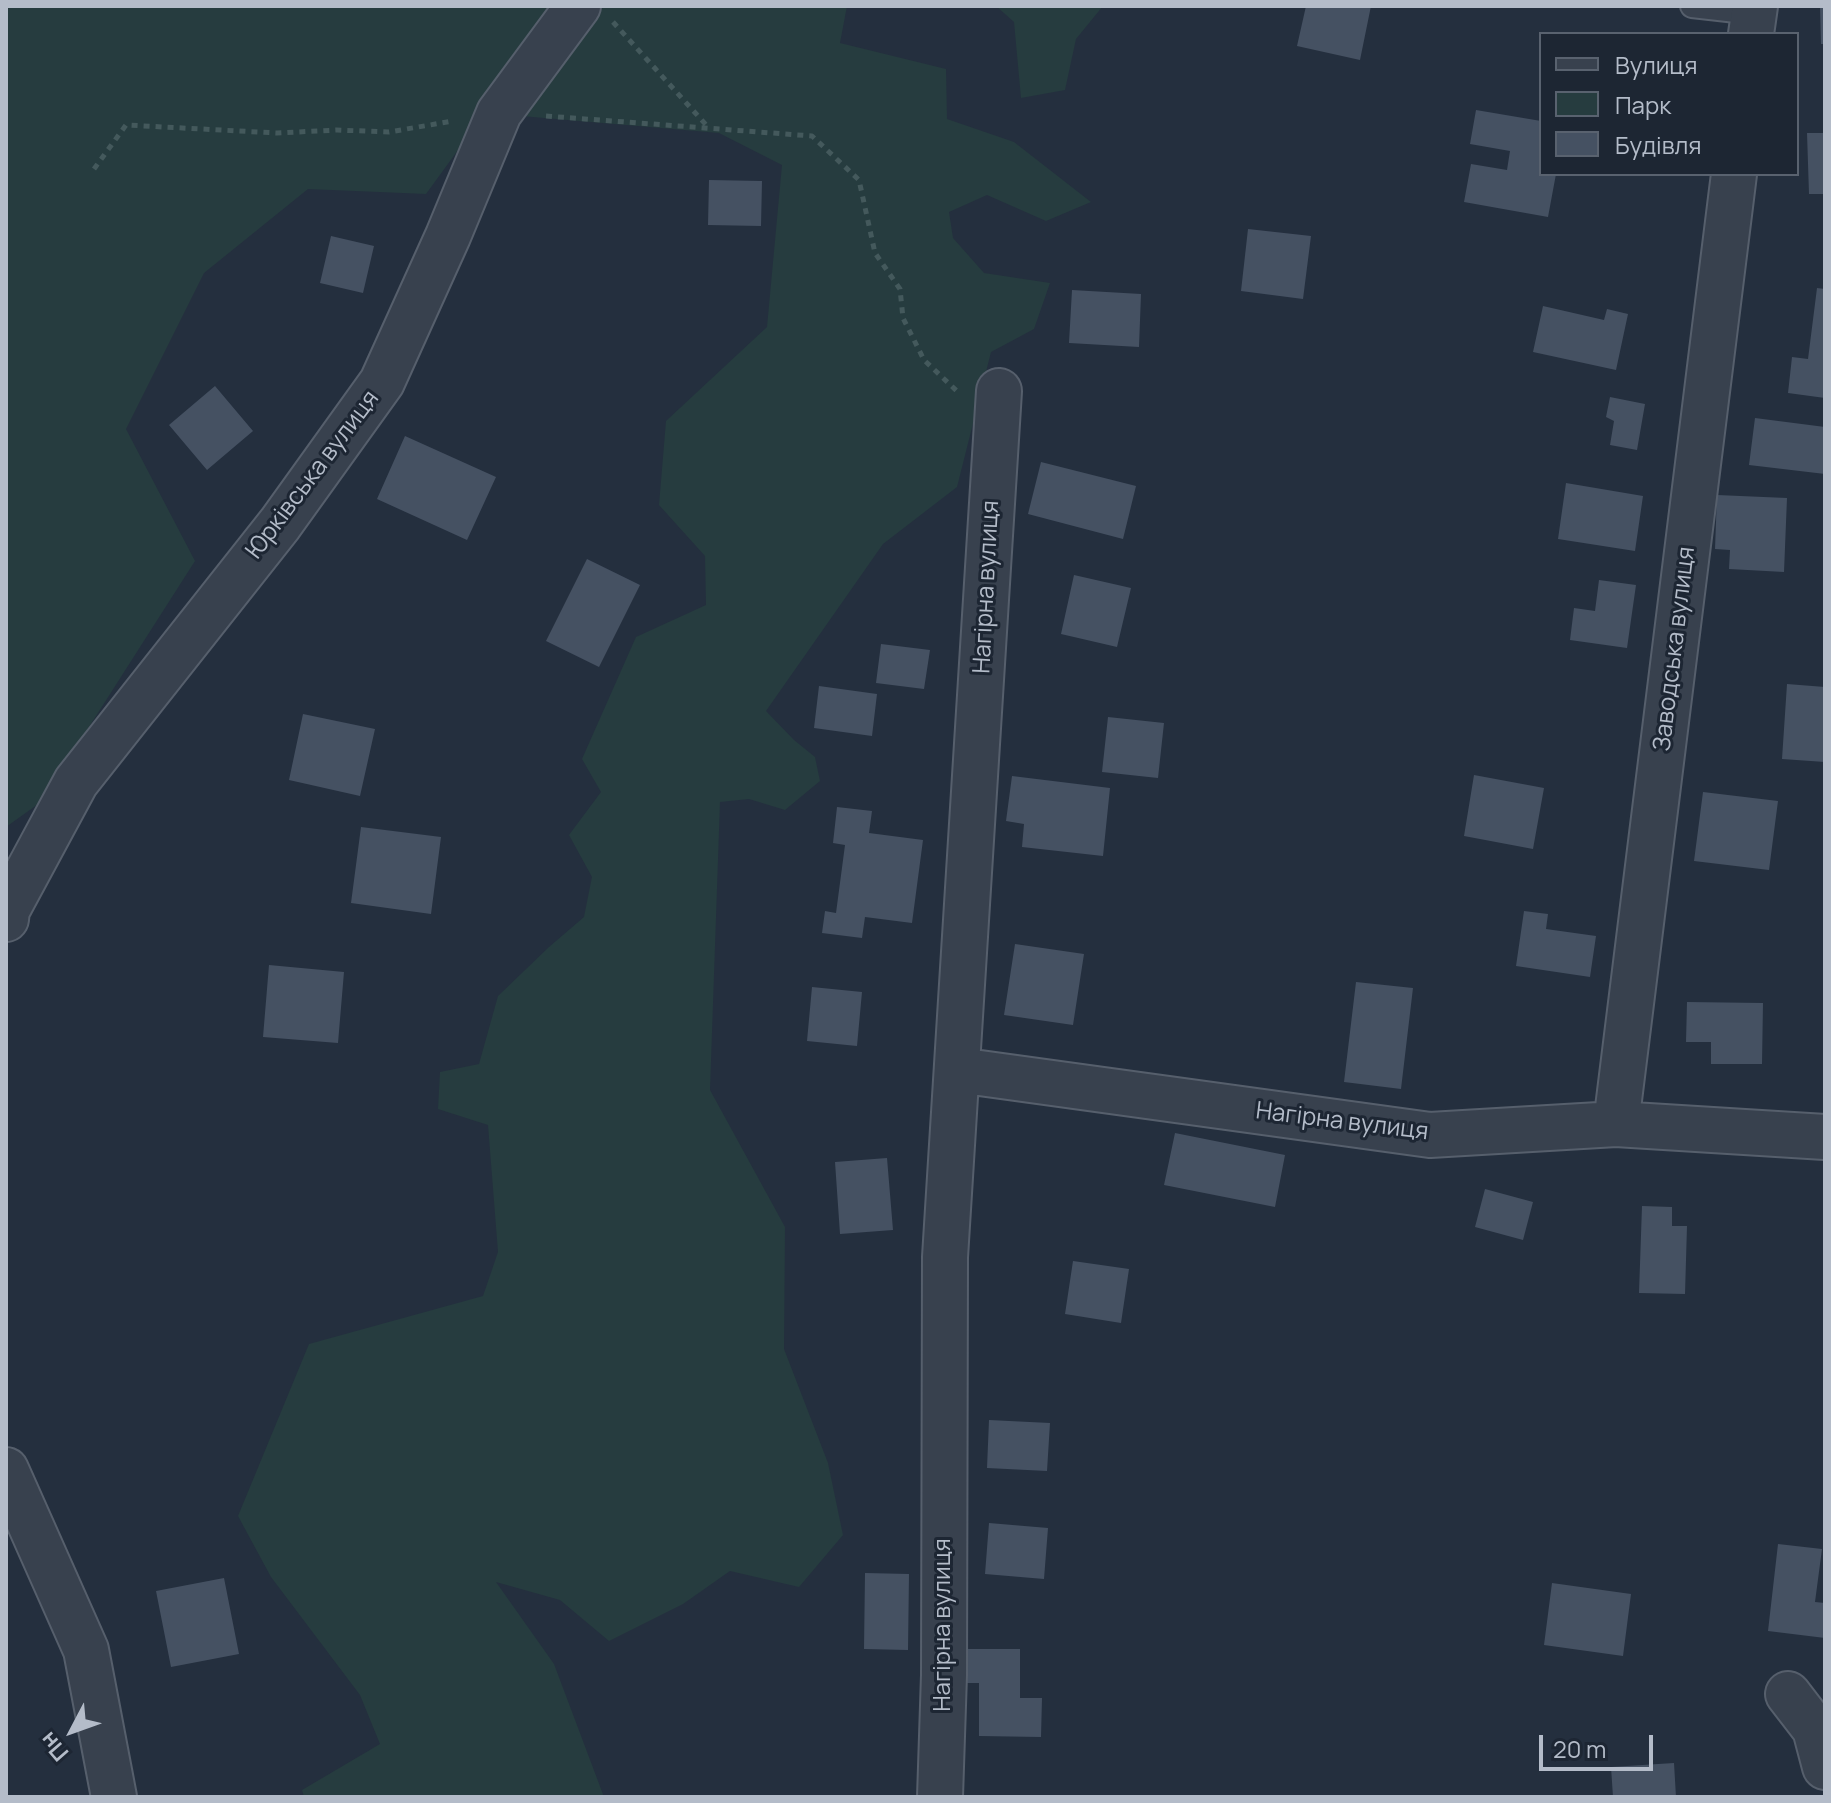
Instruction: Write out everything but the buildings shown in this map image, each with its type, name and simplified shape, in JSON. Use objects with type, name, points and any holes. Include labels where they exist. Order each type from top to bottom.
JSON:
[{"type":"street","name":"Юрківська вулиця","points":[[6,919],[7,910],[76,782],[280,524],[382,382],[499,113],[593,12]]},
{"type":"street","name":"Заводська вулиця","points":[[1616,1124],[1734,176]]},
{"type":"street","name":"Нагірна вулиця","points":[[940,1797],[944,1675],[945,1257],[998,410]]},
{"type":"street","name":"Нагірна вулиця","points":[[958,1070],[1430,1135],[1616,1124],[1825,1137]]},
{"type":"street","points":[[6,1470],[86,1650],[114,1797]]},
{"type":"street","points":[[1788,1694],[1815,1729],[1825,1767]]},
{"type":"lane","points":[[1692,6],[1753,18]]},
{"type":"path","points":[[593,12],[708,128]]},
{"type":"path","points":[[94,169],[126,125],[277,133],[337,130],[389,132],[499,113],[812,136],[859,180],[875,253],[900,289],[903,318],[924,360],[998,410]]},
{"type":"green space","points":[[6,6],[563,6],[426,194],[308,189],[204,273],[126,429],[195,561],[41,802],[6,827]]},
{"type":"green space","points":[[604,6],[847,6],[840,43],[946,69],[947,119],[1014,142],[1091,202],[1046,221],[987,195],[949,212],[953,238],[984,273],[1050,283],[1034,329],[991,352],[957,487],[883,544],[766,711],[815,757],[820,781],[785,810],[749,799],[720,802],[710,1090],[785,1227],[784,1349],[828,1463],[843,1535],[799,1587],[730,1571],[683,1604],[609,1641],[560,1600],[496,1582],[554,1664],[604,1797],[304,1797],[302,1790],[380,1744],[360,1695],[271,1577],[238,1516],[309,1344],[483,1296],[498,1252],[488,1125],[438,1109],[440,1072],[479,1064],[498,996],[584,917],[592,877],[569,835],[601,792],[582,759],[636,637],[706,605],[705,556],[659,505],[666,421],[767,327],[782,165],[719,133],[521,116]]},
{"type":"green space","points":[[996,6],[1103,6],[1076,39],[1065,90],[1021,98],[1014,22]]}]
